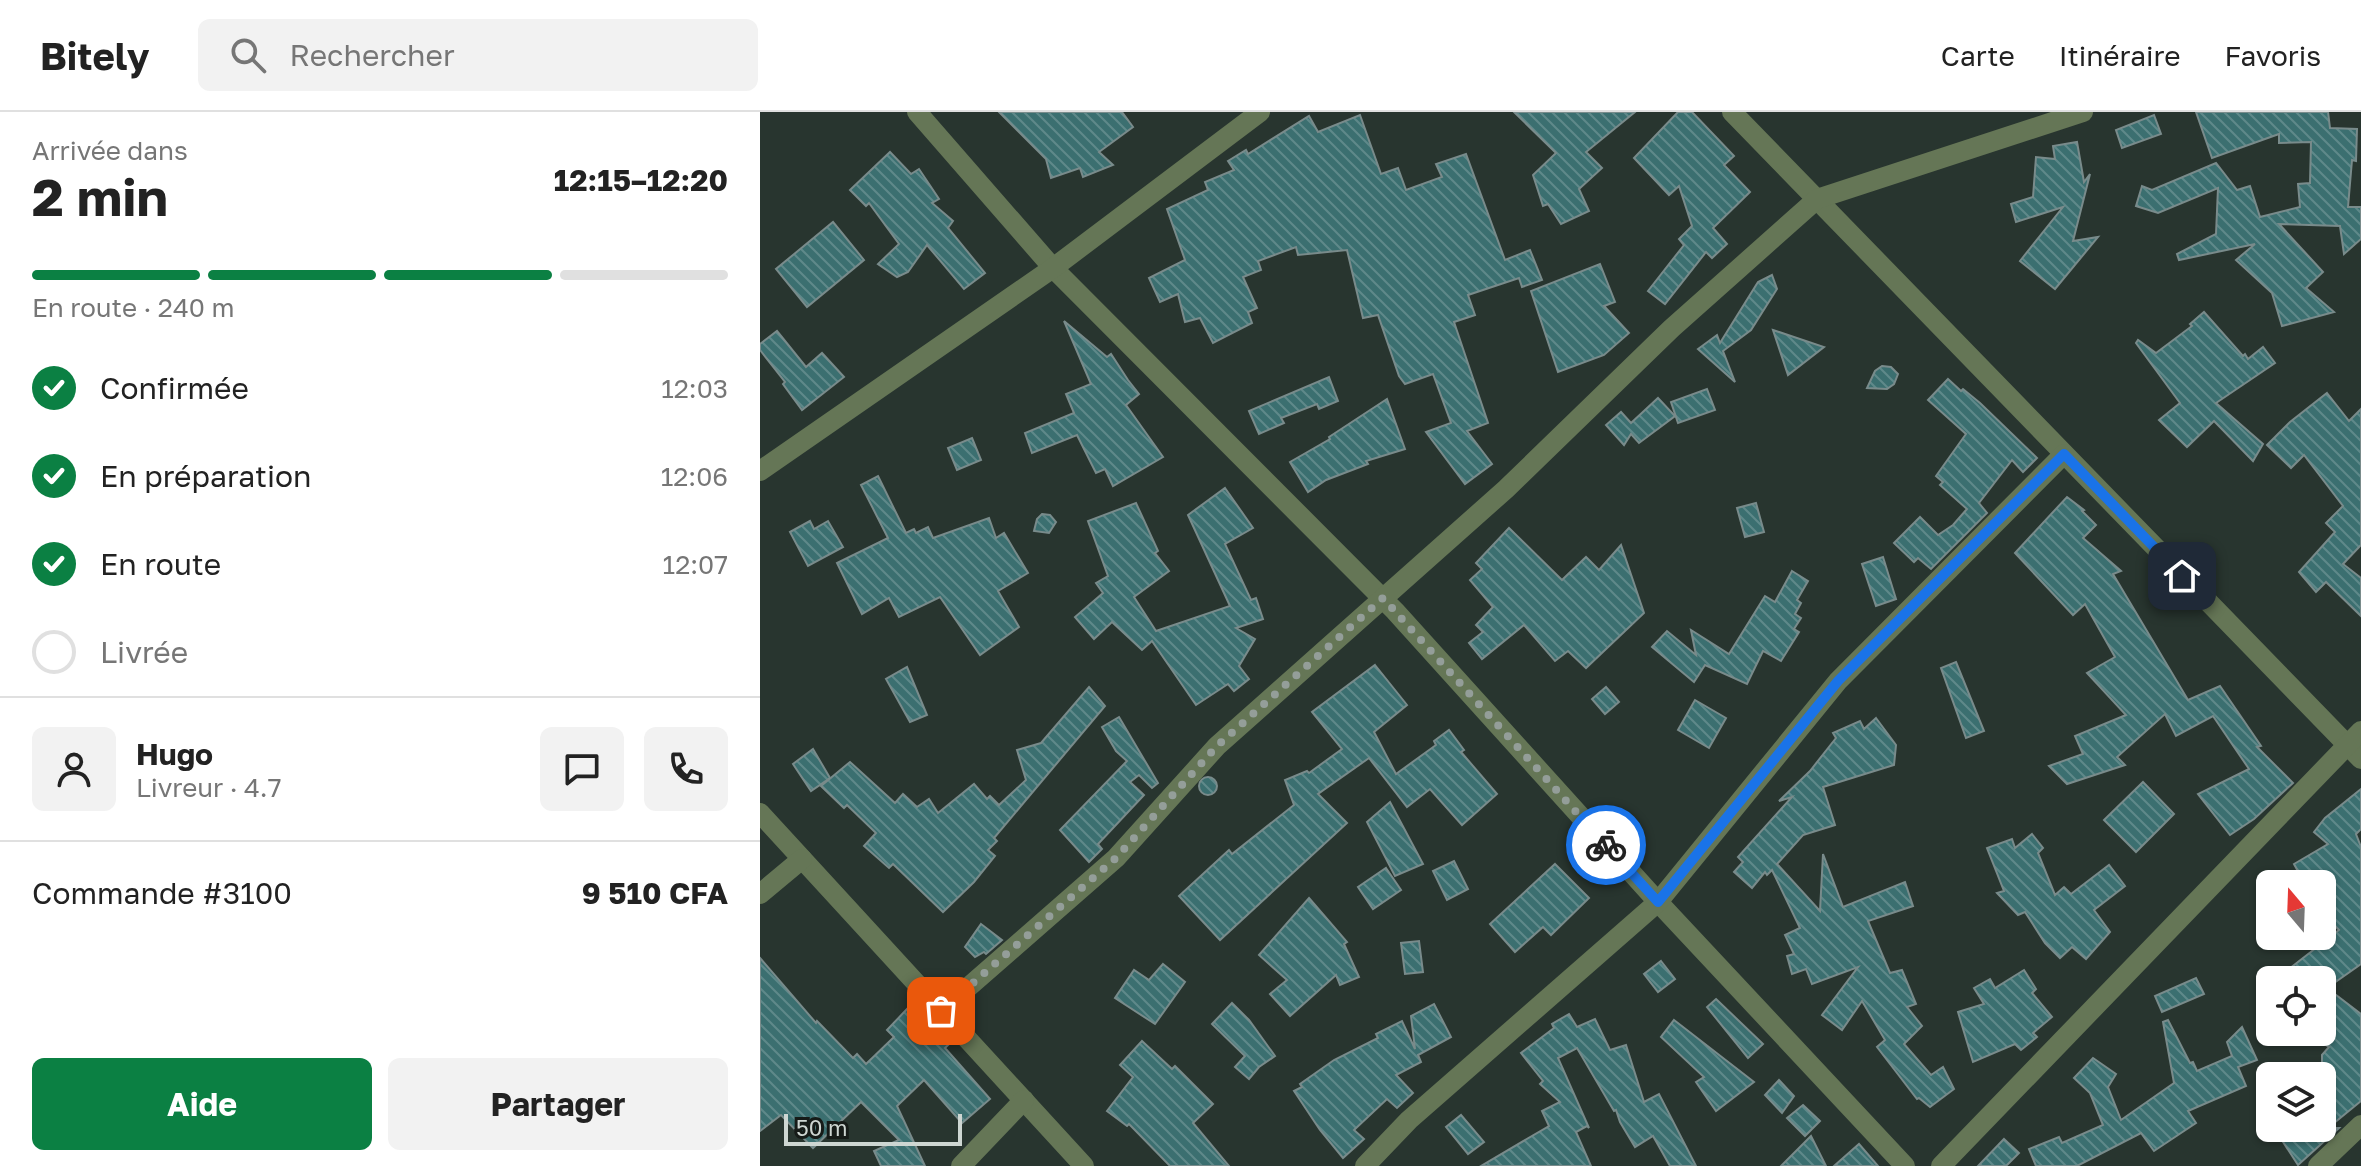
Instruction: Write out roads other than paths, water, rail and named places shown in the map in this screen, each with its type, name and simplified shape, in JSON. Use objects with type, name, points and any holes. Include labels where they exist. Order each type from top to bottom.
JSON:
[{"type":"street","points":[[917,112],[1053,268],[1383,598],[1658,902],[1905,1166]]},
{"type":"street","points":[[760,471],[1053,268],[1260,112]]},
{"type":"street","points":[[1732,112],[2064,454],[2356,745],[1941,1166]]},
{"type":"street","points":[[941,1011],[1116,858],[1217,746],[1506,489],[1672,328],[1817,199],[2083,112]]},
{"type":"street","points":[[1365,1166],[1409,1120],[1658,902],[1838,681],[2064,454]]},
{"type":"street","points":[[760,813],[1084,1166]]},
{"type":"street","points":[[760,894],[802,859]]},
{"type":"street","points":[[961,1166],[1024,1100]]},
{"type":"street","points":[[2318,1166],[2361,1125]]}]
